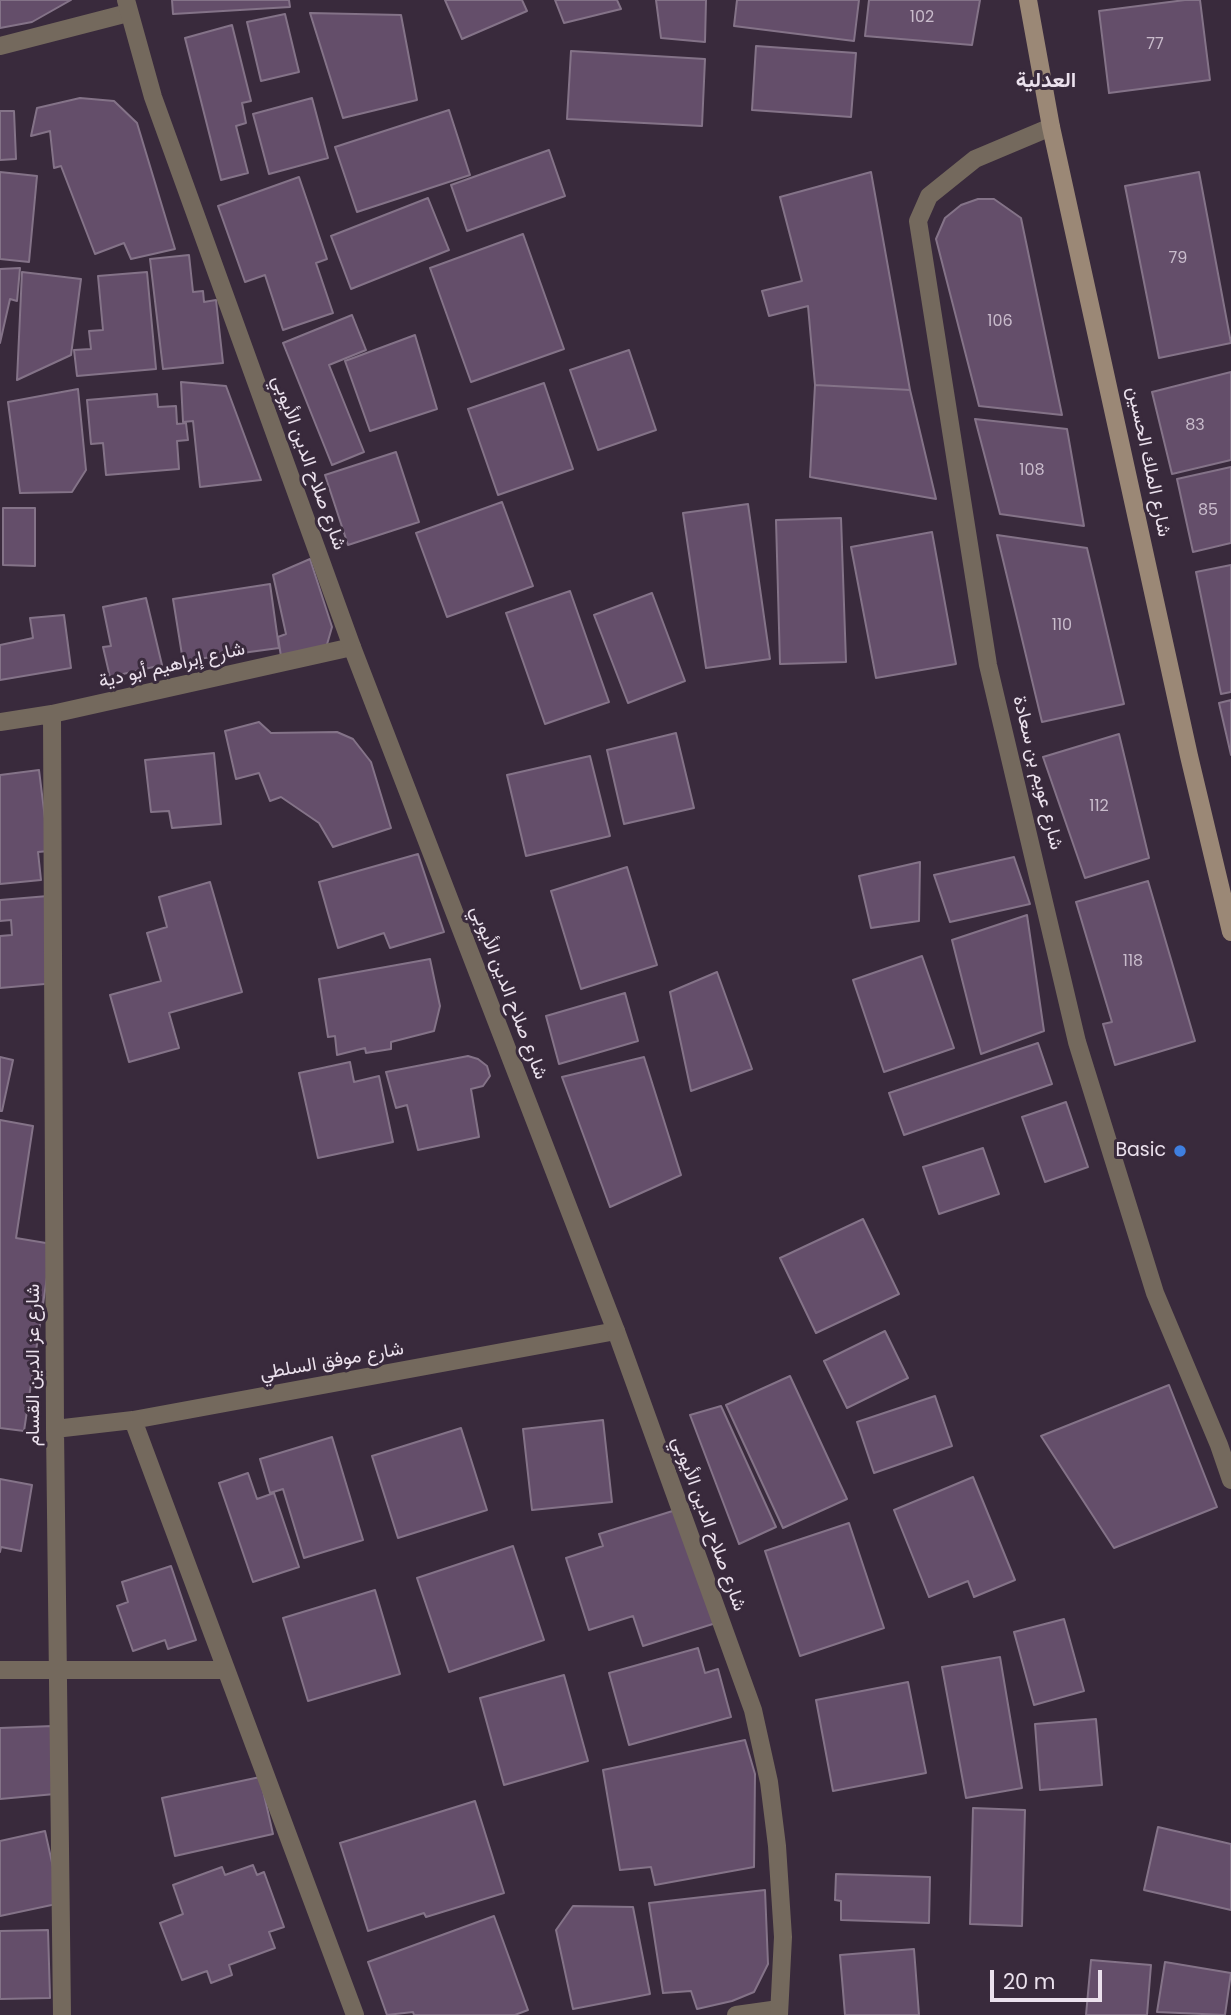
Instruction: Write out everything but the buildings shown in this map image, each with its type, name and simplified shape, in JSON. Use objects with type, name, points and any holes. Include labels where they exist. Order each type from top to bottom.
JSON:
[{"type":"main road","name":"شارع الملك الحسين","points":[[1028,0],[1051,127],[1189,756],[1231,932]]},
{"type":"street","points":[[0,46],[127,7]]},
{"type":"street","name":"شارع صلاح الدين الأيوبي","points":[[127,7],[153,97],[352,647],[617,1331],[753,1710],[763,1751],[777,1846],[783,1937],[779,2012]]},
{"type":"street","name":"شارع عويم بن سعادة","points":[[1051,127],[975,159],[929,196],[918,221],[988,665],[1077,1042],[1155,1293],[1231,1480]]},
{"type":"street","name":"شارع إبراهيم أبو دية","points":[[0,722],[52,714],[352,647]]},
{"type":"street","name":"شارع عز الدين القسام","points":[[52,714],[55,1429],[60,1669],[62,2015]]},
{"type":"street","name":"شارع موفق السلطي","points":[[55,1429],[133,1420],[617,1331]]},
{"type":"street","points":[[133,1420],[355,2015]]},
{"type":"street","points":[[0,1671],[225,1670]]},
{"type":"street","points":[[736,2015],[779,2012]]},
{"type":"place","name":"Basic","points":[[1180,1151]]},
{"type":"district","name":"العدلية","points":[[1046,82]]}]
